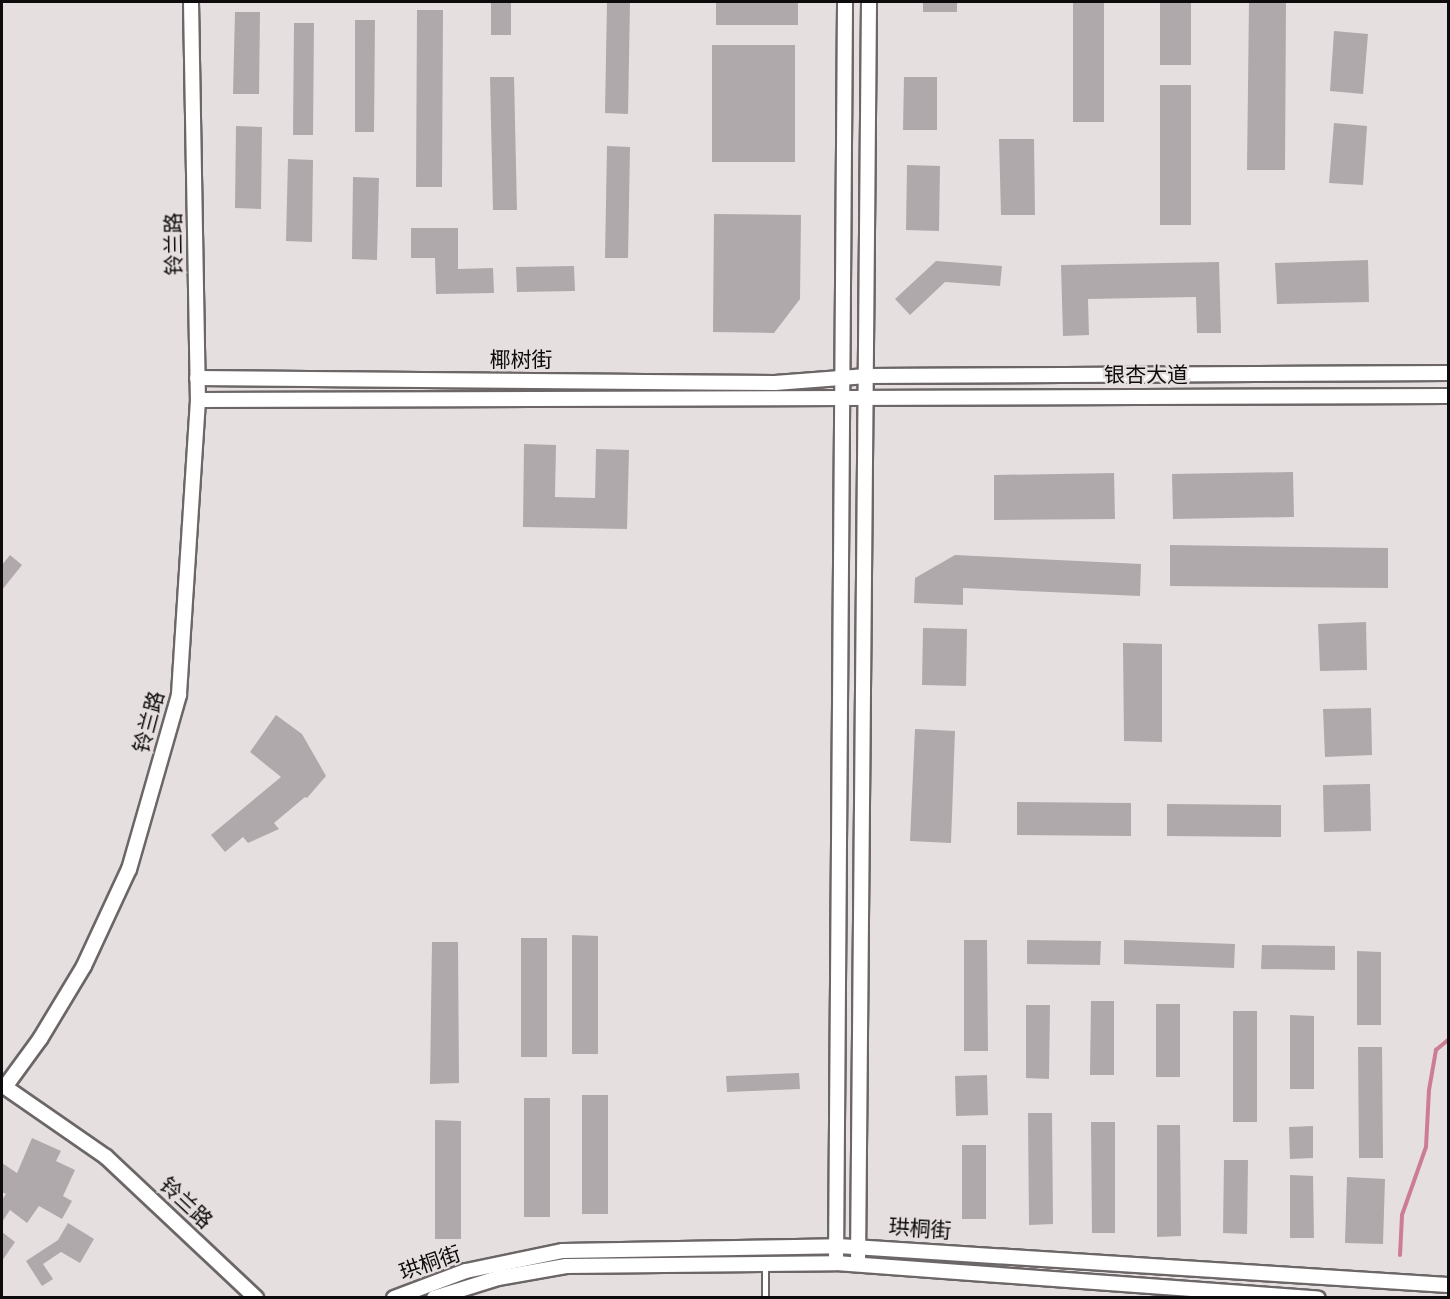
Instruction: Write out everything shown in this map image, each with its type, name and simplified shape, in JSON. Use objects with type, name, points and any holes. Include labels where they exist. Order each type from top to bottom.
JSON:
[{"type":"street","name":"铃兰路","points":[[191,2],[198,400],[189,581],[176,706],[129,869],[84,966],[40,1039],[5,1087],[106,1157],[256,1298]]},
{"type":"street","points":[[837,1263],[845,2]]},
{"type":"street","points":[[858,1263],[860,1246],[869,2]]},
{"type":"street","name":"银杏大道","points":[[843,378],[867,376],[1449,373]]},
{"type":"street","name":"椰树街","points":[[197,378],[775,383],[843,378]]},
{"type":"street","name":"银杏大道","points":[[843,399],[952,396],[1449,396]]},
{"type":"street","name":"椰树街","points":[[198,400],[843,399]]},
{"type":"street","name":"珙桐街","points":[[394,1298],[466,1270],[563,1251],[838,1246],[1449,1285]]},
{"type":"street","name":"珙桐街","points":[[434,1298],[498,1278],[566,1266],[858,1263],[1318,1298]]},
{"type":"lane","points":[[765,1263],[765,1298]]},
{"type":"building","points":[[491,2],[511,2],[511,35],[491,35]]},
{"type":"building","points":[[607,2],[630,2],[628,114],[605,113]]},
{"type":"building","points":[[716,2],[798,2],[798,25],[716,25]]},
{"type":"building","points":[[923,2],[957,2],[957,12],[923,12]]},
{"type":"building","points":[[1073,2],[1104,2],[1104,122],[1073,122]]},
{"type":"building","points":[[1160,2],[1191,2],[1191,65],[1160,65]]},
{"type":"building","points":[[1249,2],[1286,2],[1285,170],[1247,170]]},
{"type":"building","points":[[417,10],[443,10],[442,187],[416,187]]},
{"type":"building","points":[[235,12],[260,12],[259,94],[233,94]]},
{"type":"building","points":[[355,20],[375,20],[374,132],[355,132]]},
{"type":"building","points":[[294,23],[314,23],[313,135],[293,135]]},
{"type":"building","points":[[1334,31],[1368,34],[1363,94],[1330,91]]},
{"type":"building","points":[[712,45],[795,45],[795,162],[712,162]]},
{"type":"building","points":[[490,77],[514,77],[517,210],[493,210]]},
{"type":"building","points":[[904,77],[937,77],[937,130],[903,130]]},
{"type":"building","points":[[1160,85],[1191,85],[1191,225],[1160,225]]},
{"type":"building","points":[[1334,123],[1367,126],[1363,185],[1329,183]]},
{"type":"building","points":[[236,126],[262,127],[261,209],[235,208]]},
{"type":"building","points":[[999,139],[1034,139],[1035,215],[1001,215]]},
{"type":"building","points":[[607,146],[630,147],[628,258],[605,258]]},
{"type":"building","points":[[288,159],[313,160],[312,242],[286,241]]},
{"type":"building","points":[[907,165],[940,166],[939,231],[906,230]]},
{"type":"building","points":[[353,177],[379,178],[377,260],[352,259]]},
{"type":"building","points":[[714,214],[801,215],[800,299],[774,333],[713,332]]},
{"type":"building","points":[[411,228],[458,228],[458,269],[493,268],[494,293],[436,294],[435,258],[411,258]]},
{"type":"building","points":[[1368,260],[1369,302],[1277,304],[1275,263]]},
{"type":"building","points":[[936,261],[1002,266],[1000,286],[945,282],[910,315],[895,299]]},
{"type":"building","points":[[1219,262],[1221,333],[1197,333],[1196,297],[1088,299],[1089,335],[1063,336],[1061,265]]},
{"type":"building","points":[[574,266],[575,291],[517,292],[516,267]]},
{"type":"building","points":[[524,444],[556,445],[555,497],[595,498],[596,449],[629,450],[627,529],[523,527]]},
{"type":"building","points":[[1293,472],[1294,517],[1173,519],[1172,474]]},
{"type":"building","points":[[1114,473],[1115,519],[994,520],[994,475]]},
{"type":"building","points":[[1170,545],[1388,548],[1388,588],[1170,586]]},
{"type":"building","points":[[10,555],[22,565],[2,590],[2,565]]},
{"type":"building","points":[[955,555],[1141,564],[1140,596],[963,588],[963,605],[914,603],[915,578]]},
{"type":"building","points":[[1366,622],[1367,670],[1320,671],[1318,624]]},
{"type":"building","points":[[923,628],[967,629],[966,686],[922,685]]},
{"type":"building","points":[[1123,643],[1162,644],[1162,742],[1124,741]]},
{"type":"building","points":[[1371,708],[1372,755],[1325,757],[1323,709]]},
{"type":"building","points":[[276,715],[302,734],[326,776],[307,798],[305,797],[274,823],[279,829],[248,843],[243,837],[225,852],[211,835],[281,777],[250,752]]},
{"type":"building","points":[[915,729],[955,731],[951,843],[910,841]]},
{"type":"building","points":[[1370,784],[1371,831],[1324,832],[1323,785]]},
{"type":"building","points":[[1017,802],[1131,803],[1131,836],[1017,835]]},
{"type":"building","points":[[1167,804],[1281,805],[1281,837],[1167,836]]},
{"type":"building","points":[[572,935],[598,936],[598,1054],[572,1054]]},
{"type":"building","points":[[521,938],[547,938],[547,1057],[521,1057]]},
{"type":"building","points":[[964,940],[987,940],[988,1051],[964,1051]]},
{"type":"building","points":[[1027,940],[1101,941],[1100,965],[1027,964]]},
{"type":"building","points":[[1124,940],[1235,944],[1234,968],[1124,964]]},
{"type":"building","points":[[432,942],[458,942],[459,1083],[430,1084]]},
{"type":"building","points":[[1262,945],[1335,946],[1335,970],[1261,969]]},
{"type":"building","points":[[1357,951],[1381,952],[1381,1025],[1357,1025]]},
{"type":"building","points":[[1091,1001],[1114,1001],[1114,1075],[1090,1075]]},
{"type":"building","points":[[1156,1004],[1180,1004],[1180,1077],[1156,1077]]},
{"type":"building","points":[[1026,1005],[1050,1005],[1049,1079],[1026,1078]]},
{"type":"building","points":[[1233,1011],[1257,1011],[1257,1122],[1233,1122]]},
{"type":"building","points":[[1290,1015],[1314,1016],[1314,1089],[1290,1089]]},
{"type":"building","points":[[1358,1047],[1382,1047],[1383,1158],[1359,1158]]},
{"type":"building","points":[[799,1073],[800,1089],[727,1092],[726,1076]]},
{"type":"building","points":[[987,1075],[988,1115],[956,1116],[955,1076]]},
{"type":"building","points":[[582,1095],[608,1095],[608,1214],[582,1214]]},
{"type":"building","points":[[524,1098],[550,1098],[550,1217],[524,1217]]},
{"type":"building","points":[[1028,1113],[1052,1113],[1053,1224],[1029,1225]]},
{"type":"building","points":[[435,1120],[461,1121],[461,1239],[435,1239]]},
{"type":"building","points":[[1091,1122],[1115,1122],[1115,1233],[1092,1233]]},
{"type":"building","points":[[1157,1125],[1180,1125],[1181,1236],[1157,1237]]},
{"type":"building","points":[[1313,1126],[1313,1158],[1290,1159],[1289,1127]]},
{"type":"building","points":[[32,1138],[61,1151],[56,1161],[75,1170],[63,1196],[72,1201],[62,1219],[39,1206],[27,1223],[10,1210],[2,1222],[2,1200],[6,1194],[2,1192],[2,1163],[17,1173]]},
{"type":"building","points":[[962,1145],[986,1145],[986,1219],[962,1219]]},
{"type":"building","points":[[1224,1160],[1248,1160],[1247,1234],[1223,1233]]},
{"type":"building","points":[[1290,1175],[1313,1176],[1314,1238],[1290,1238]]},
{"type":"building","points":[[1347,1177],[1385,1179],[1383,1244],[1345,1243]]},
{"type":"building","points":[[68,1223],[94,1239],[80,1263],[61,1252],[43,1264],[53,1279],[42,1286],[26,1261],[58,1240]]},
{"type":"building","points":[[2,1232],[15,1242],[2,1261]]},
{"type":"waterway","points":[[1400,1255],[1402,1215],[1426,1147],[1429,1090],[1436,1050],[1448,1040]]}]
